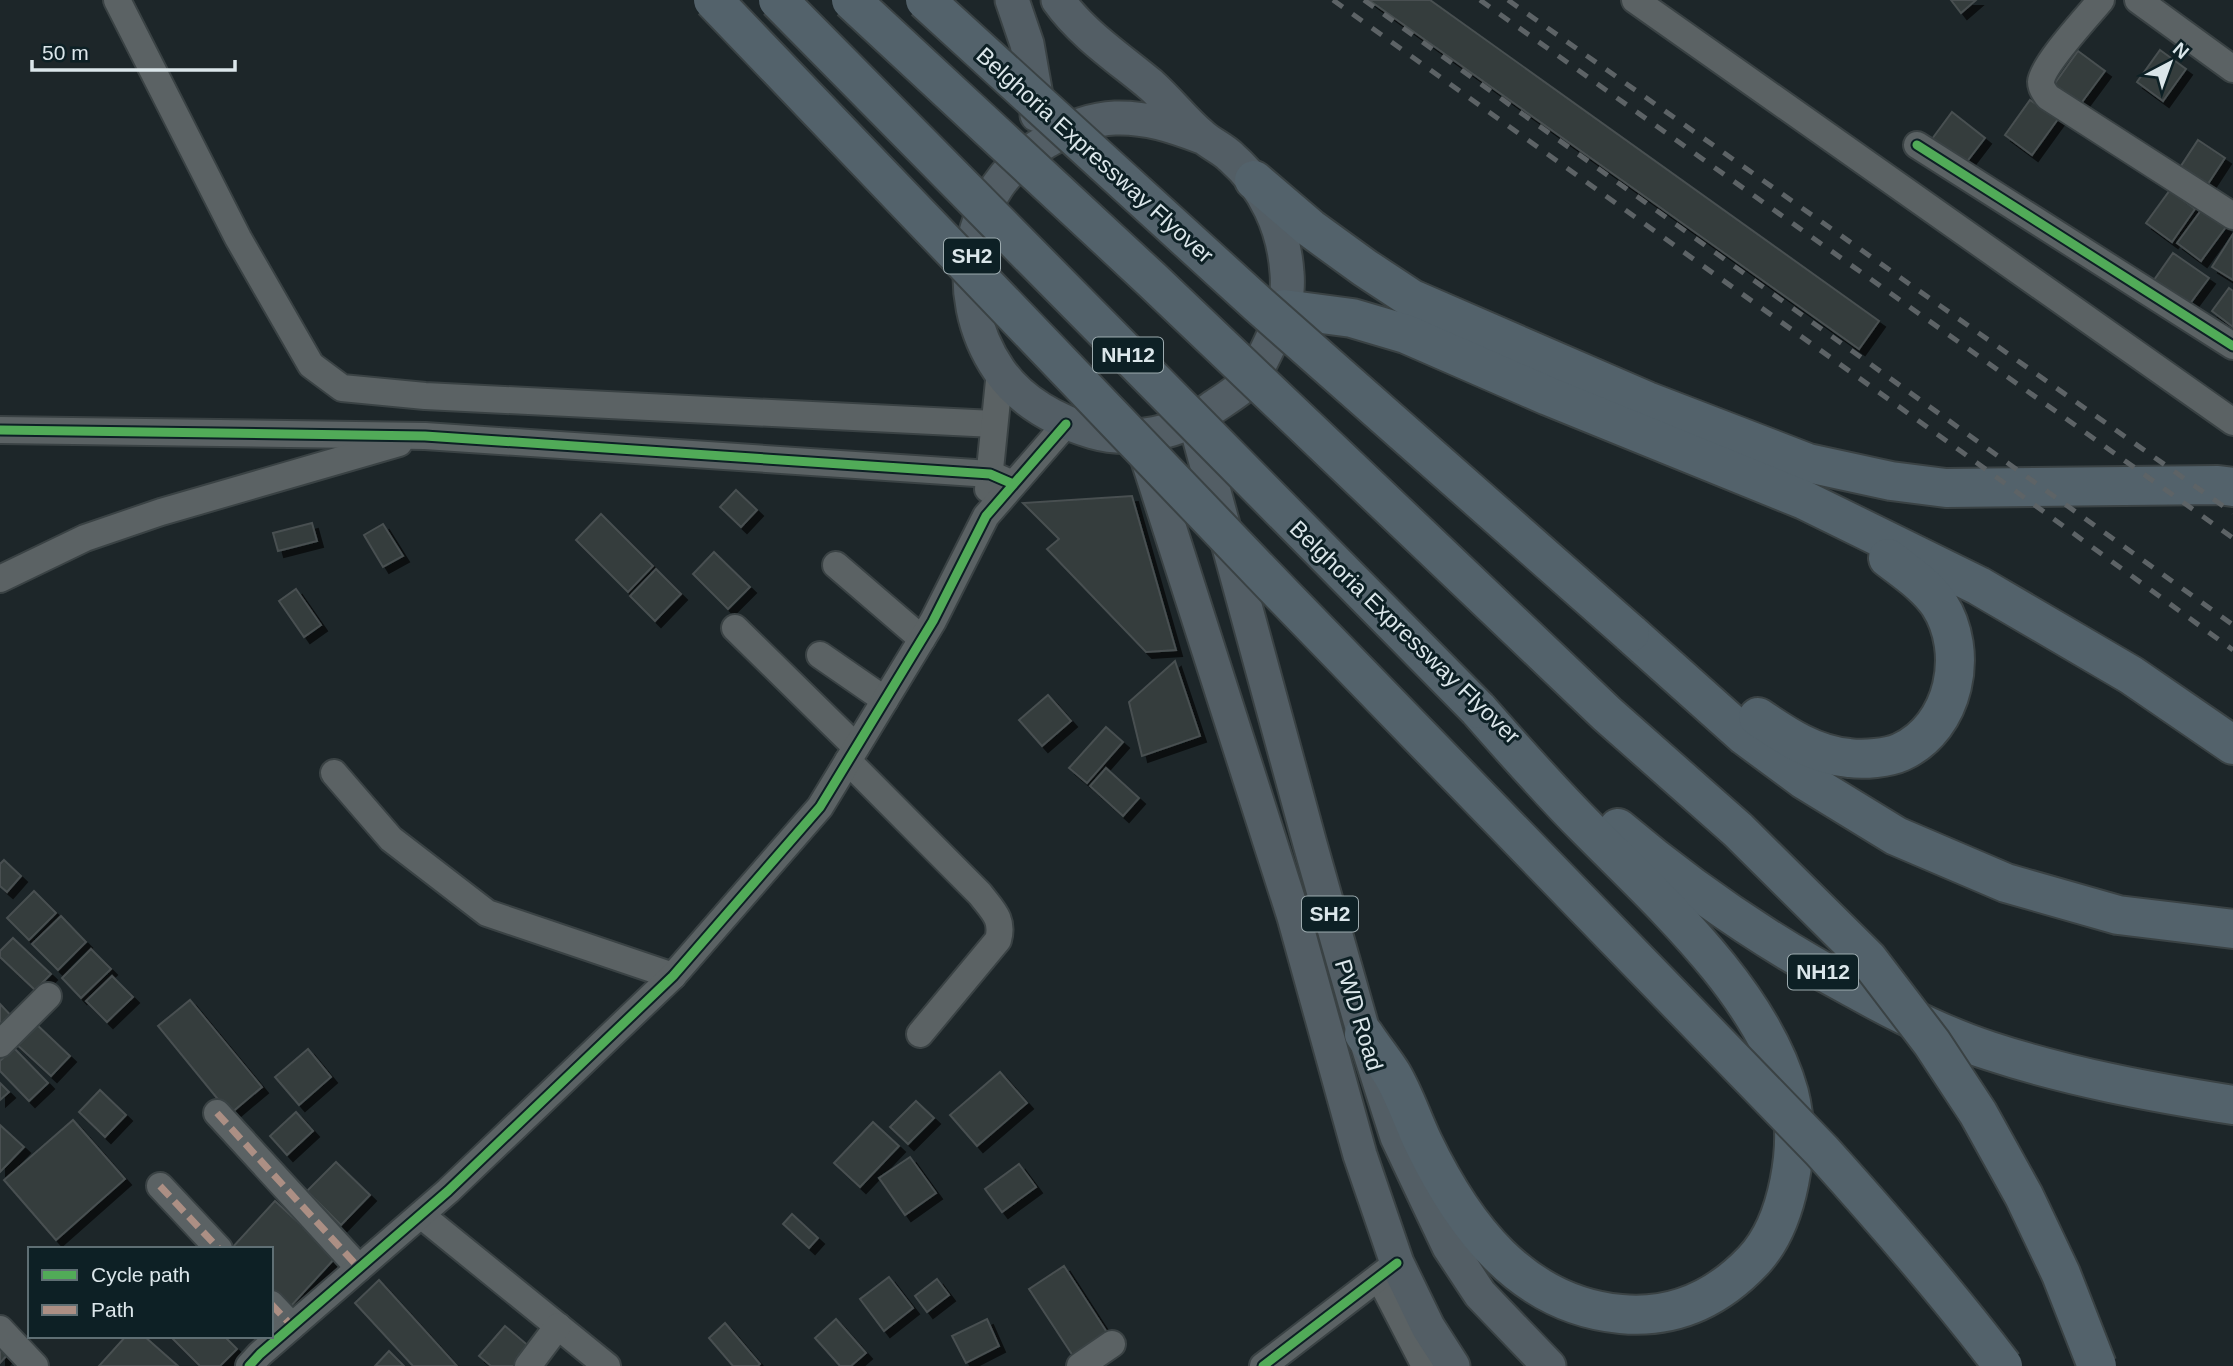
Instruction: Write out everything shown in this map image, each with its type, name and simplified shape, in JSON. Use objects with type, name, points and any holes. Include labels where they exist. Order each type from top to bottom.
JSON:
[{"type":"highway","points":[[713,0],[1281,593],[1822,1151],[1960,1309],[2003,1366]]},
{"type":"highway","name":"Belghoria Expressway Flyover","points":[[778,0],[1478,709],[1644,850],[1724,910],[1802,961],[1898,1013],[1987,1050],[2059,1071],[2139,1090],[2233,1105]]},
{"type":"highway","points":[[851,0],[1151,279],[1607,715],[1738,830],[1868,959],[1932,1043],[1978,1113],[2024,1196],[2061,1274],[2097,1366]]},
{"type":"highway","name":"Belghoria Expressway Flyover","points":[[925,0],[1259,305],[1745,736],[1803,779],[1896,836],[2006,883],[2118,915],[2233,929]]},
{"type":"highway","points":[[1254,180],[1310,228],[1412,299],[1647,401],[1808,463],[1868,477],[1946,488],[2233,487]]},
{"type":"highway","points":[[1284,309],[1352,318],[1406,334],[1548,396],[1804,500],[1979,586],[2131,674],[2233,745]]},
{"type":"highway","points":[[1630,633],[1777,730],[1812,750],[1852,759],[1900,753],[1917,742],[1942,713],[1952,687],[1956,659],[1954,640],[1948,623],[1929,591],[1875,548],[1804,500]]},
{"type":"highway","points":[[1364,1034],[1392,1075],[1427,1150],[1467,1220],[1504,1261],[1554,1296],[1585,1308],[1640,1316],[1690,1307],[1734,1280],[1767,1244],[1786,1195],[1793,1162],[1793,1132],[1789,1094],[1773,1054],[1751,1013],[1666,906],[1543,784],[1478,709]]},
{"type":"main road","points":[[1012,0],[1027,44],[1038,107],[1029,151]]},
{"type":"main road","name":"SH2","points":[[1058,0],[1101,44],[1154,88],[1202,137],[1230,156],[1254,180],[1272,209],[1283,241],[1287,275],[1284,309],[1253,376],[1195,422],[1140,436],[1102,434],[1066,424],[1029,402],[1000,371],[977,328],[968,280],[975,232],[996,187],[1029,151],[1068,129],[1113,118],[1159,121],[1202,137]]},
{"type":"main road","name":"PWD Road","points":[[1195,422],[1364,1034],[1397,1138],[1449,1248],[1480,1294],[1549,1366]]},
{"type":"main road","name":"PWD Road","points":[[1140,436],[1294,918],[1360,1155],[1388,1270],[1452,1366]]},
{"type":"street","points":[[117,0],[244,250],[311,365],[342,388],[425,396],[995,424]]},
{"type":"street","points":[[1634,0],[2233,422]]},
{"type":"street","points":[[2101,0],[2049,63],[2040,80],[2042,88],[2048,97],[2233,216]]},
{"type":"street","points":[[2143,1],[2233,69]]},
{"type":"street","points":[[1917,145],[2233,346]]},
{"type":"street","points":[[1000,371],[995,424],[1002,479]]},
{"type":"street","points":[[249,1366],[448,1191],[673,976],[820,807],[922,639],[986,516],[1002,479],[1066,424]]},
{"type":"street","points":[[0,430],[425,436],[1002,479]]},
{"type":"street","points":[[0,579],[85,538],[161,512],[425,436]]},
{"type":"street","points":[[836,565],[922,639]]},
{"type":"street","points":[[735,628],[980,894],[998,918],[1001,929],[998,940],[920,1034]]},
{"type":"street","points":[[820,655],[885,701]]},
{"type":"street","points":[[334,773],[391,839],[487,914],[673,976]]},
{"type":"street","points":[[0,1044],[48,996]]},
{"type":"street","points":[[217,1113],[359,1268]]},
{"type":"street","points":[[160,1186],[217,1247]]},
{"type":"street","points":[[421,1215],[607,1366]]},
{"type":"street","points":[[1263,1366],[1388,1270],[1425,1366]]},
{"type":"street","points":[[273,1306],[292,1326]]},
{"type":"street","points":[[528,1366],[558,1326]]},
{"type":"street","points":[[0,1329],[35,1366]]},
{"type":"street","points":[[1080,1366],[1112,1344]]},
{"type":"building","points":[[1369,0],[1430,0],[1879,321],[1859,349]]},
{"type":"building","points":[[1951,0],[1976,0],[1961,13]]},
{"type":"building","points":[[2160,50],[2186,69],[2163,101],[2137,82]]},
{"type":"building","points":[[2078,51],[2105,71],[2079,106],[2053,86]]},
{"type":"building","points":[[2030,100],[2058,119],[2032,155],[2005,135]]},
{"type":"building","points":[[1952,112],[1985,138],[1965,164],[1932,139]]},
{"type":"building","points":[[2198,140],[2225,158],[2204,190],[2177,172]]},
{"type":"building","points":[[2170,190],[2195,209],[2172,242],[2146,223]]},
{"type":"building","points":[[2202,209],[2226,227],[2201,261],[2177,243]]},
{"type":"building","points":[[2233,234],[2233,280],[2212,267]]},
{"type":"building","points":[[2173,253],[2209,278],[2189,305],[2154,280]]},
{"type":"building","points":[[2229,288],[2233,291],[2233,327],[2212,311]]},
{"type":"building","points":[[736,490],[757,510],[741,527],[720,507]]},
{"type":"building","points":[[1132,496],[1176,650],[1146,652],[1047,549],[1059,539],[1023,503]]},
{"type":"building","points":[[601,514],[653,566],[628,592],[576,540]]},
{"type":"building","points":[[312,523],[317,541],[278,551],[273,533]]},
{"type":"building","points":[[383,524],[403,556],[383,567],[364,535]]},
{"type":"building","points":[[714,552],[750,587],[728,609],[693,574]]},
{"type":"building","points":[[656,569],[681,594],[655,621],[630,596]]},
{"type":"building","points":[[296,589],[321,625],[304,637],[279,601]]},
{"type":"building","points":[[1175,661],[1200,736],[1142,756],[1129,702]]},
{"type":"building","points":[[1048,695],[1071,721],[1042,746],[1019,720]]},
{"type":"building","points":[[1106,727],[1123,742],[1087,783],[1069,768]]},
{"type":"building","points":[[1106,768],[1139,798],[1123,816],[1090,786]]},
{"type":"building","points":[[4,860],[21,876],[7,892],[0,886],[0,864]]},
{"type":"building","points":[[34,891],[56,913],[29,940],[7,918]]},
{"type":"building","points":[[61,916],[86,942],[58,970],[32,944]]},
{"type":"building","points":[[13,938],[51,974],[35,990],[0,957],[0,951]]},
{"type":"building","points":[[91,949],[111,969],[81,998],[62,978]]},
{"type":"building","points":[[112,976],[133,997],[107,1022],[86,1001]]},
{"type":"building","points":[[190,1000],[262,1087],[230,1114],[158,1026]]},
{"type":"building","points":[[0,1004],[16,1021],[0,1036]]},
{"type":"building","points":[[34,1022],[70,1056],[51,1076],[14,1042]]},
{"type":"building","points":[[14,1048],[48,1083],[29,1101],[0,1071],[0,1061]]},
{"type":"building","points":[[308,1049],[331,1077],[299,1105],[275,1077]]},
{"type":"building","points":[[1000,1072],[1027,1103],[977,1146],[950,1115]]},
{"type":"building","points":[[0,1083],[9,1092],[0,1100]]},
{"type":"building","points":[[100,1090],[126,1115],[105,1137],[79,1112]]},
{"type":"building","points":[[916,1101],[934,1118],[908,1144],[890,1127]]},
{"type":"building","points":[[296,1112],[313,1131],[287,1155],[270,1136]]},
{"type":"building","points":[[73,1120],[125,1179],[56,1240],[4,1180]]},
{"type":"building","points":[[873,1122],[899,1146],[860,1187],[834,1163]]},
{"type":"building","points":[[0,1125],[24,1147],[0,1172]]},
{"type":"building","points":[[910,1157],[936,1193],[905,1215],[879,1178]]},
{"type":"building","points":[[336,1162],[370,1195],[341,1225],[307,1191]]},
{"type":"building","points":[[1019,1164],[1036,1187],[1002,1212],[985,1189]]},
{"type":"building","points":[[275,1201],[336,1257],[290,1307],[273,1291],[273,1247],[233,1247]]},
{"type":"building","points":[[792,1214],[818,1238],[809,1248],[783,1224]]},
{"type":"building","points":[[1064,1266],[1108,1334],[1073,1356],[1029,1289]]},
{"type":"building","points":[[889,1277],[913,1308],[884,1331],[860,1299]]},
{"type":"building","points":[[937,1279],[949,1295],[927,1312],[915,1296]]},
{"type":"building","points":[[379,1280],[457,1366],[413,1366],[355,1303]]},
{"type":"building","points":[[836,1319],[866,1353],[851,1366],[840,1366],[815,1338]]},
{"type":"building","points":[[987,1319],[999,1346],[966,1363],[952,1336]]},
{"type":"building","points":[[725,1323],[760,1364],[758,1366],[733,1366],[709,1338]]},
{"type":"building","points":[[505,1326],[531,1348],[515,1366],[491,1366],[479,1356]]},
{"type":"building","points":[[124,1338],[146,1338],[178,1366],[99,1366]]},
{"type":"building","points":[[172,1338],[226,1338],[237,1349],[220,1366],[200,1366]]},
{"type":"building","points":[[0,1345],[9,1353],[0,1363]]},
{"type":"building","points":[[389,1351],[404,1366],[375,1366]]},
{"type":"railway","points":[[1333,0],[2233,650]]},
{"type":"railway","points":[[1364,0],[2233,625]]},
{"type":"railway","points":[[1480,0],[2233,538]]},
{"type":"railway","points":[[1508,0],[2233,513]]},
{"type":"marked path","points":[[217,1113],[359,1268]]},
{"type":"marked path","points":[[160,1186],[217,1247]]},
{"type":"marked path","points":[[273,1306],[292,1326]]},
{"type":"cycle path","points":[[1917,145],[2233,346]]},
{"type":"cycle path","points":[[249,1366],[448,1191],[673,976],[820,807],[933,621],[986,516],[1066,424]]},
{"type":"cycle path","points":[[0,430],[425,436],[990,474],[1013,484]]},
{"type":"cycle path","points":[[1263,1366],[1397,1263]]}]
